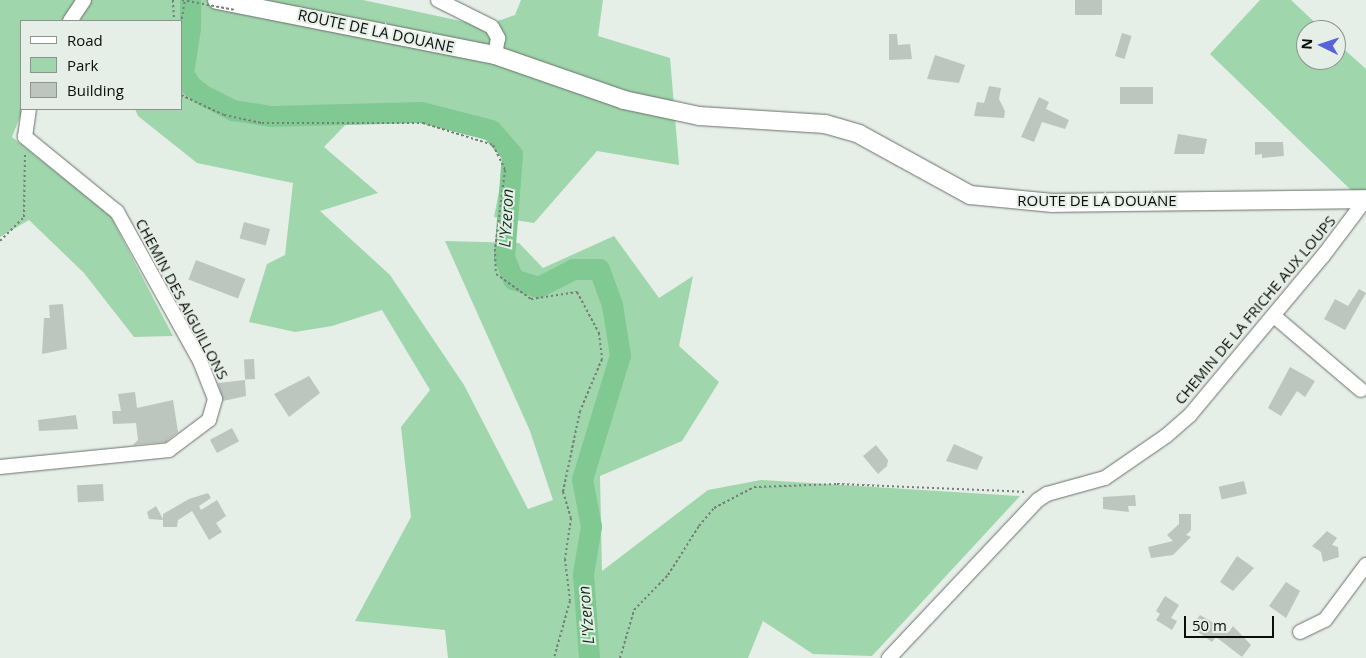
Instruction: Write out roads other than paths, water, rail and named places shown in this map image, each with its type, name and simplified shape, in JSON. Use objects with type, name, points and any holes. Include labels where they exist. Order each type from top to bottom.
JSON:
[{"type":"main road","name":"ROUTE DE LA DOUANE","points":[[227,4],[495,56],[624,100],[699,116],[825,124],[859,134],[970,195],[1053,203],[1366,199]]},
{"type":"street","points":[[71,20],[84,0]]},
{"type":"street","points":[[438,0],[492,27],[498,38],[495,56]]},
{"type":"street","name":"CHEMIN DES AIGUILLONS","points":[[0,467],[169,450],[209,420],[215,399],[200,361],[116,212],[25,137],[29,110]]},
{"type":"street","name":"CHEMIN DE LA FRICHE AUX LOUPS","points":[[889,658],[1022,516],[1047,494],[1105,478],[1166,436],[1190,415],[1274,316],[1366,199]]},
{"type":"street","points":[[1274,316],[1361,390]]},
{"type":"street","points":[[1300,632],[1325,620],[1366,565]]},
{"type":"waterway","name":"L'Yzeron","points":[[190,0],[190,28],[183,73],[191,86],[203,95],[233,110],[270,116],[421,112],[491,130],[512,154],[504,257],[513,279],[538,287],[573,269],[599,269],[612,305],[620,355],[582,479],[591,526],[583,574],[589,658]]}]
